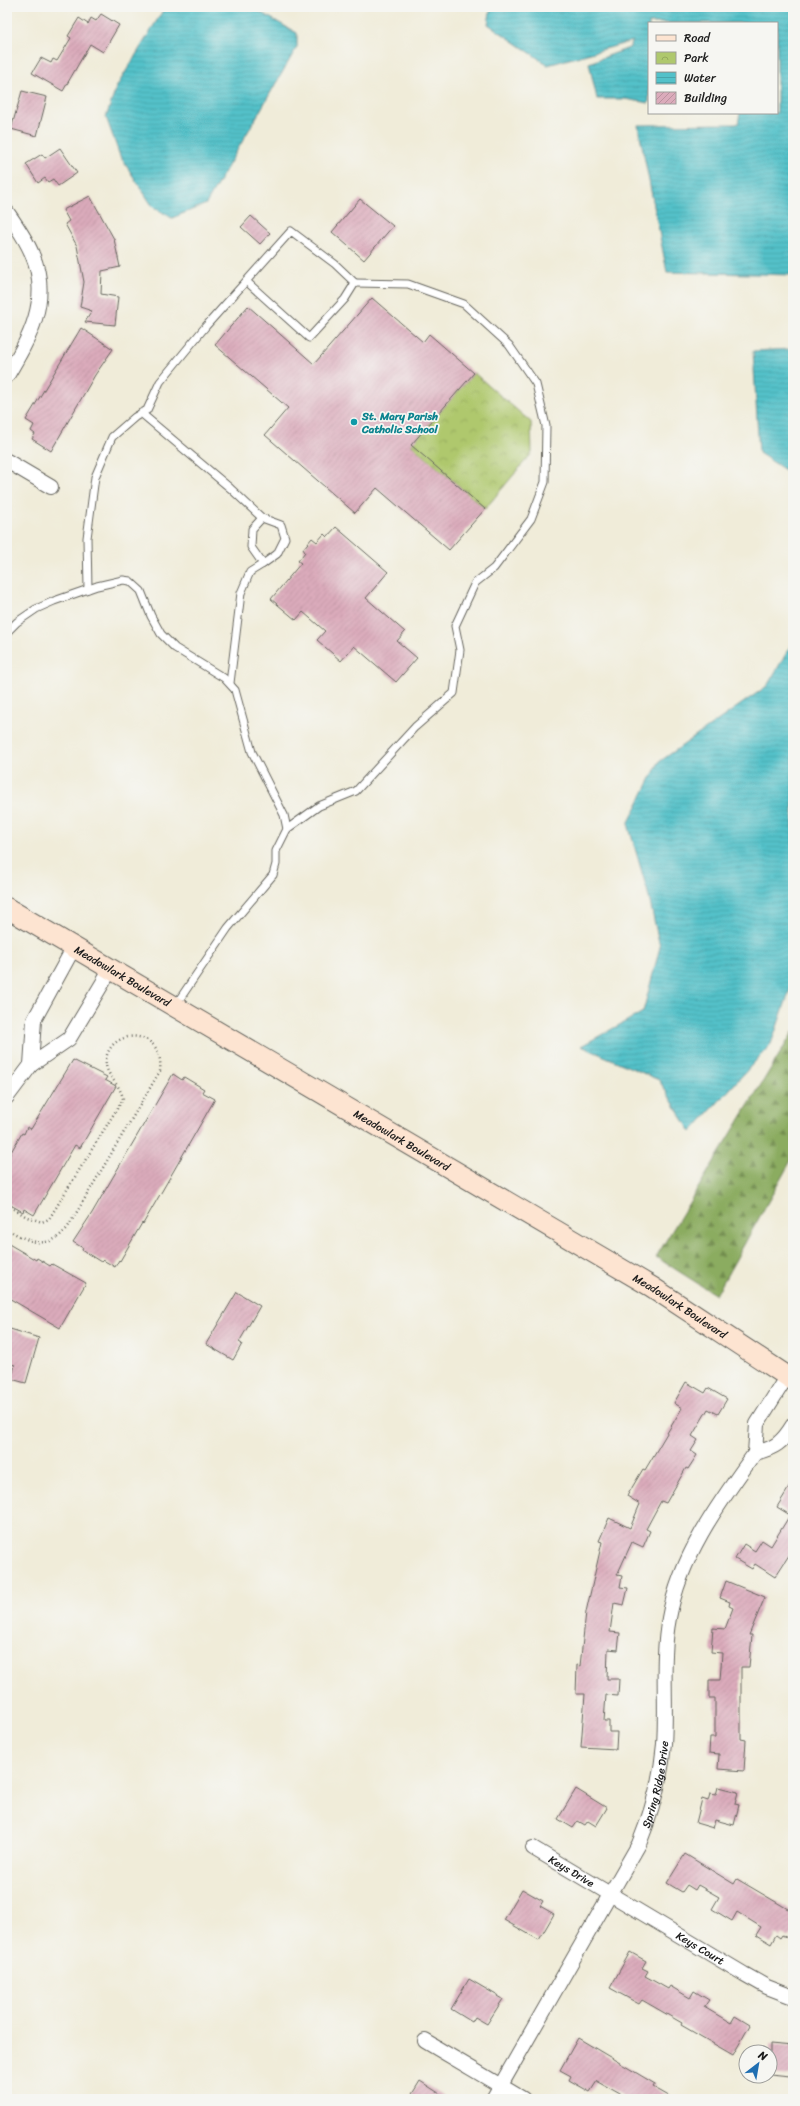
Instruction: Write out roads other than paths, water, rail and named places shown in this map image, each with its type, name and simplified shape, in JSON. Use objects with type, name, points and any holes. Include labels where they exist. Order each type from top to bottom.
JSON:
[{"type":"street","points":[[7,212],[33,256],[39,296],[37,313],[32,330],[7,376]]},
{"type":"street","points":[[7,461],[51,487]]},
{"type":"street","name":"Meadowlark Boulevard","points":[[7,908],[652,1287],[790,1378]]},
{"type":"street","points":[[31,1066],[34,1020],[74,947]]},
{"type":"street","points":[[7,1097],[31,1066],[69,1039],[111,969]]},
{"type":"street","points":[[790,1378],[756,1424],[755,1453],[769,1449],[783,1440],[793,1425]]},
{"type":"street","name":"Spring Ridge Drive","points":[[493,2099],[639,1844],[648,1822],[658,1780],[664,1745],[667,1636],[677,1585],[686,1564],[708,1523],[755,1453]]},
{"type":"street","name":"Keys Drive","points":[[533,1848],[610,1894]]},
{"type":"street","name":"Keys Court","points":[[610,1894],[756,1981],[793,1997]]},
{"type":"street","points":[[424,2041],[523,2099]]},
{"type":"lane","points":[[88,589],[86,538],[95,477],[112,437],[141,413],[147,410],[160,382],[206,326],[291,231],[335,264],[356,283],[408,284],[464,304],[509,345],[536,384],[546,426],[545,482],[531,519],[494,568],[475,583],[455,626],[460,650],[454,693],[415,727],[356,790],[319,806],[287,829],[276,851],[276,864],[273,875],[228,928],[175,1006]]},
{"type":"lane","points":[[246,281],[309,338],[345,299],[356,283]]},
{"type":"lane","points":[[141,413],[230,488],[262,518],[280,525],[286,538],[277,554],[250,572],[241,593],[230,683]]},
{"type":"lane","points":[[262,518],[252,529],[251,547],[262,564]]},
{"type":"lane","points":[[7,632],[17,622],[36,609],[88,589],[123,580],[135,584],[142,591],[151,616],[161,634],[175,648],[230,683],[235,690],[252,752],[284,815],[287,829]]},
{"type":"water","points":[[165,7],[251,7],[297,33],[297,47],[206,204],[172,218],[153,207],[120,156],[106,117],[117,86]]},
{"type":"water","points":[[491,7],[793,7],[793,275],[667,272],[638,125],[738,124],[740,114],[778,114],[778,22],[648,22],[648,103],[625,99],[597,99],[589,63],[629,48],[633,41],[548,65],[488,24]]},
{"type":"water","points":[[793,349],[793,475],[759,453],[753,351]]},
{"type":"water","points":[[793,642],[793,981],[771,1044],[691,1132],[659,1080],[581,1046],[643,1012],[660,947],[648,893],[628,824],[659,762],[767,686]]},
{"type":"place","name":"St. Mary Parish Catholic School","points":[[354,422]]}]
